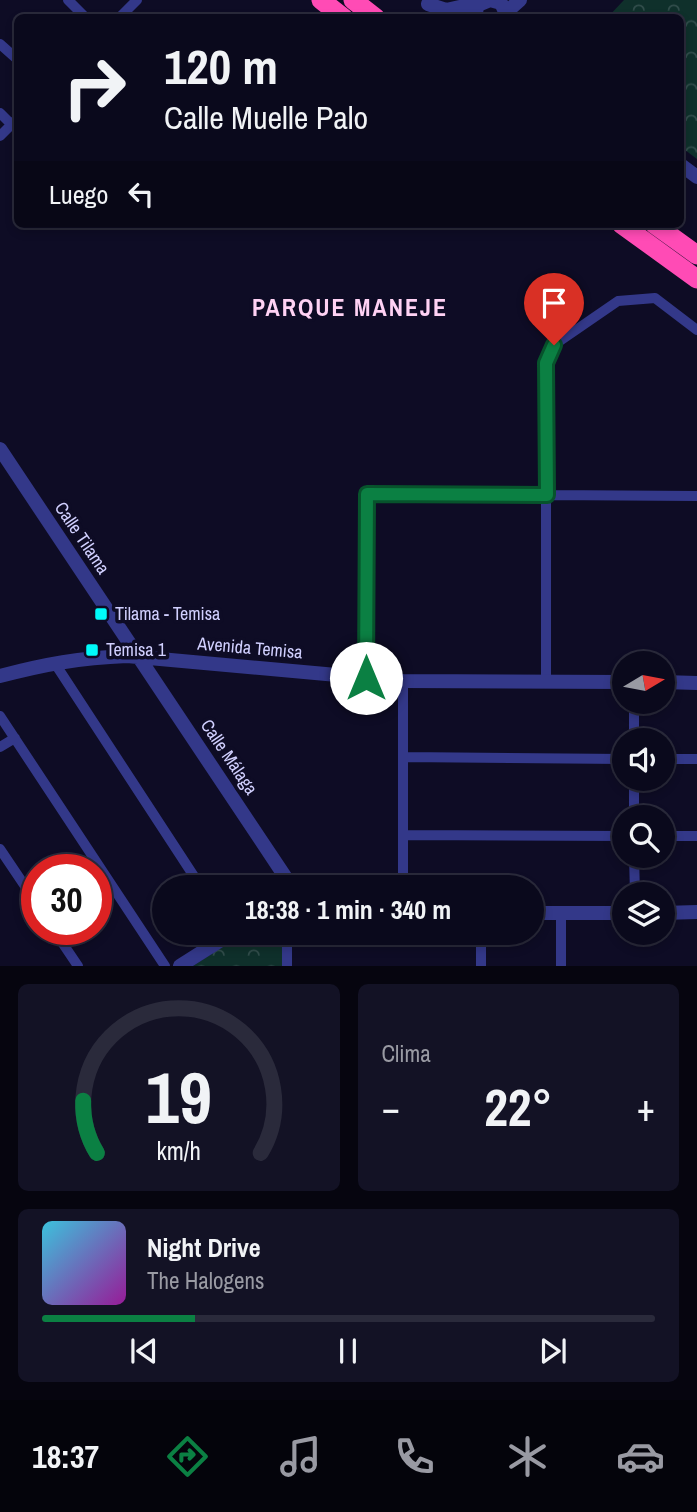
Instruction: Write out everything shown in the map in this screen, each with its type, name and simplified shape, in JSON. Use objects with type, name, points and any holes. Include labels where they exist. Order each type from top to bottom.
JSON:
[{"type":"highway","points":[[321,0],[339,14]]},
{"type":"highway","points":[[353,0],[371,14]]},
{"type":"highway","points":[[627,228],[697,279]]},
{"type":"highway","points":[[660,228],[697,255]]},
{"type":"street","points":[[68,0],[82,14]]},
{"type":"street","points":[[123,14],[137,0]]},
{"type":"street","points":[[509,14],[511,8],[520,0]]},
{"type":"street","points":[[425,2],[446,10],[454,10],[488,1],[500,4],[506,14]]},
{"type":"street","points":[[474,14],[475,10],[488,1]]},
{"type":"street","points":[[425,2],[441,14]]},
{"type":"street","points":[[0,44],[14,56]]},
{"type":"street","points":[[0,136],[14,122]]},
{"type":"street","points":[[546,683],[546,363],[554,345],[618,301],[655,298],[697,330]]},
{"type":"street","name":"Calle Tilama","points":[[0,449],[136,653]]},
{"type":"street","points":[[366,678],[367,494],[697,496]]},
{"type":"street","name":"Avenida Temisa","points":[[0,667],[64,651],[136,653],[403,681],[612,682]]},
{"type":"street","name":"Avenida Temisa","points":[[0,676],[54,662],[136,653]]},
{"type":"street","name":"Calle Málaga","points":[[136,653],[280,875]]},
{"type":"street","points":[[54,662],[193,875]]},
{"type":"street","points":[[403,681],[403,875]]},
{"type":"street","points":[[676,682],[697,682]]},
{"type":"street","points":[[0,716],[165,966]]},
{"type":"street","points":[[0,747],[15,738]]},
{"type":"street","points":[[404,757],[612,759]]},
{"type":"street","points":[[675,759],[697,759]]},
{"type":"street","points":[[404,835],[612,836]]},
{"type":"street","points":[[675,836],[697,836]]},
{"type":"street","points":[[0,849],[21,880]]},
{"type":"street","points":[[561,912],[561,966]]},
{"type":"street","points":[[675,913],[697,912]]},
{"type":"street","points":[[544,913],[612,913]]},
{"type":"street","points":[[64,945],[78,966]]},
{"type":"street","points":[[180,966],[213,945]]},
{"type":"street","points":[[287,945],[287,966]]},
{"type":"street","points":[[481,945],[481,966]]},
{"type":"green space","points":[[624,0],[697,0],[697,159],[684,149],[684,14],[611,14]]},
{"type":"green space","points":[[225,945],[283,945],[283,966],[193,966]]},
{"type":"place","name":"Tilama - Temisa","points":[[101,614]]},
{"type":"place","name":"Temisa 1","points":[[92,650]]},
{"type":"district","name":"PARQUE MANEJE","points":[[350,308]]},
{"type":"route","points":[[366,678],[367,494],[547,495],[546,363],[554,345]]}]
